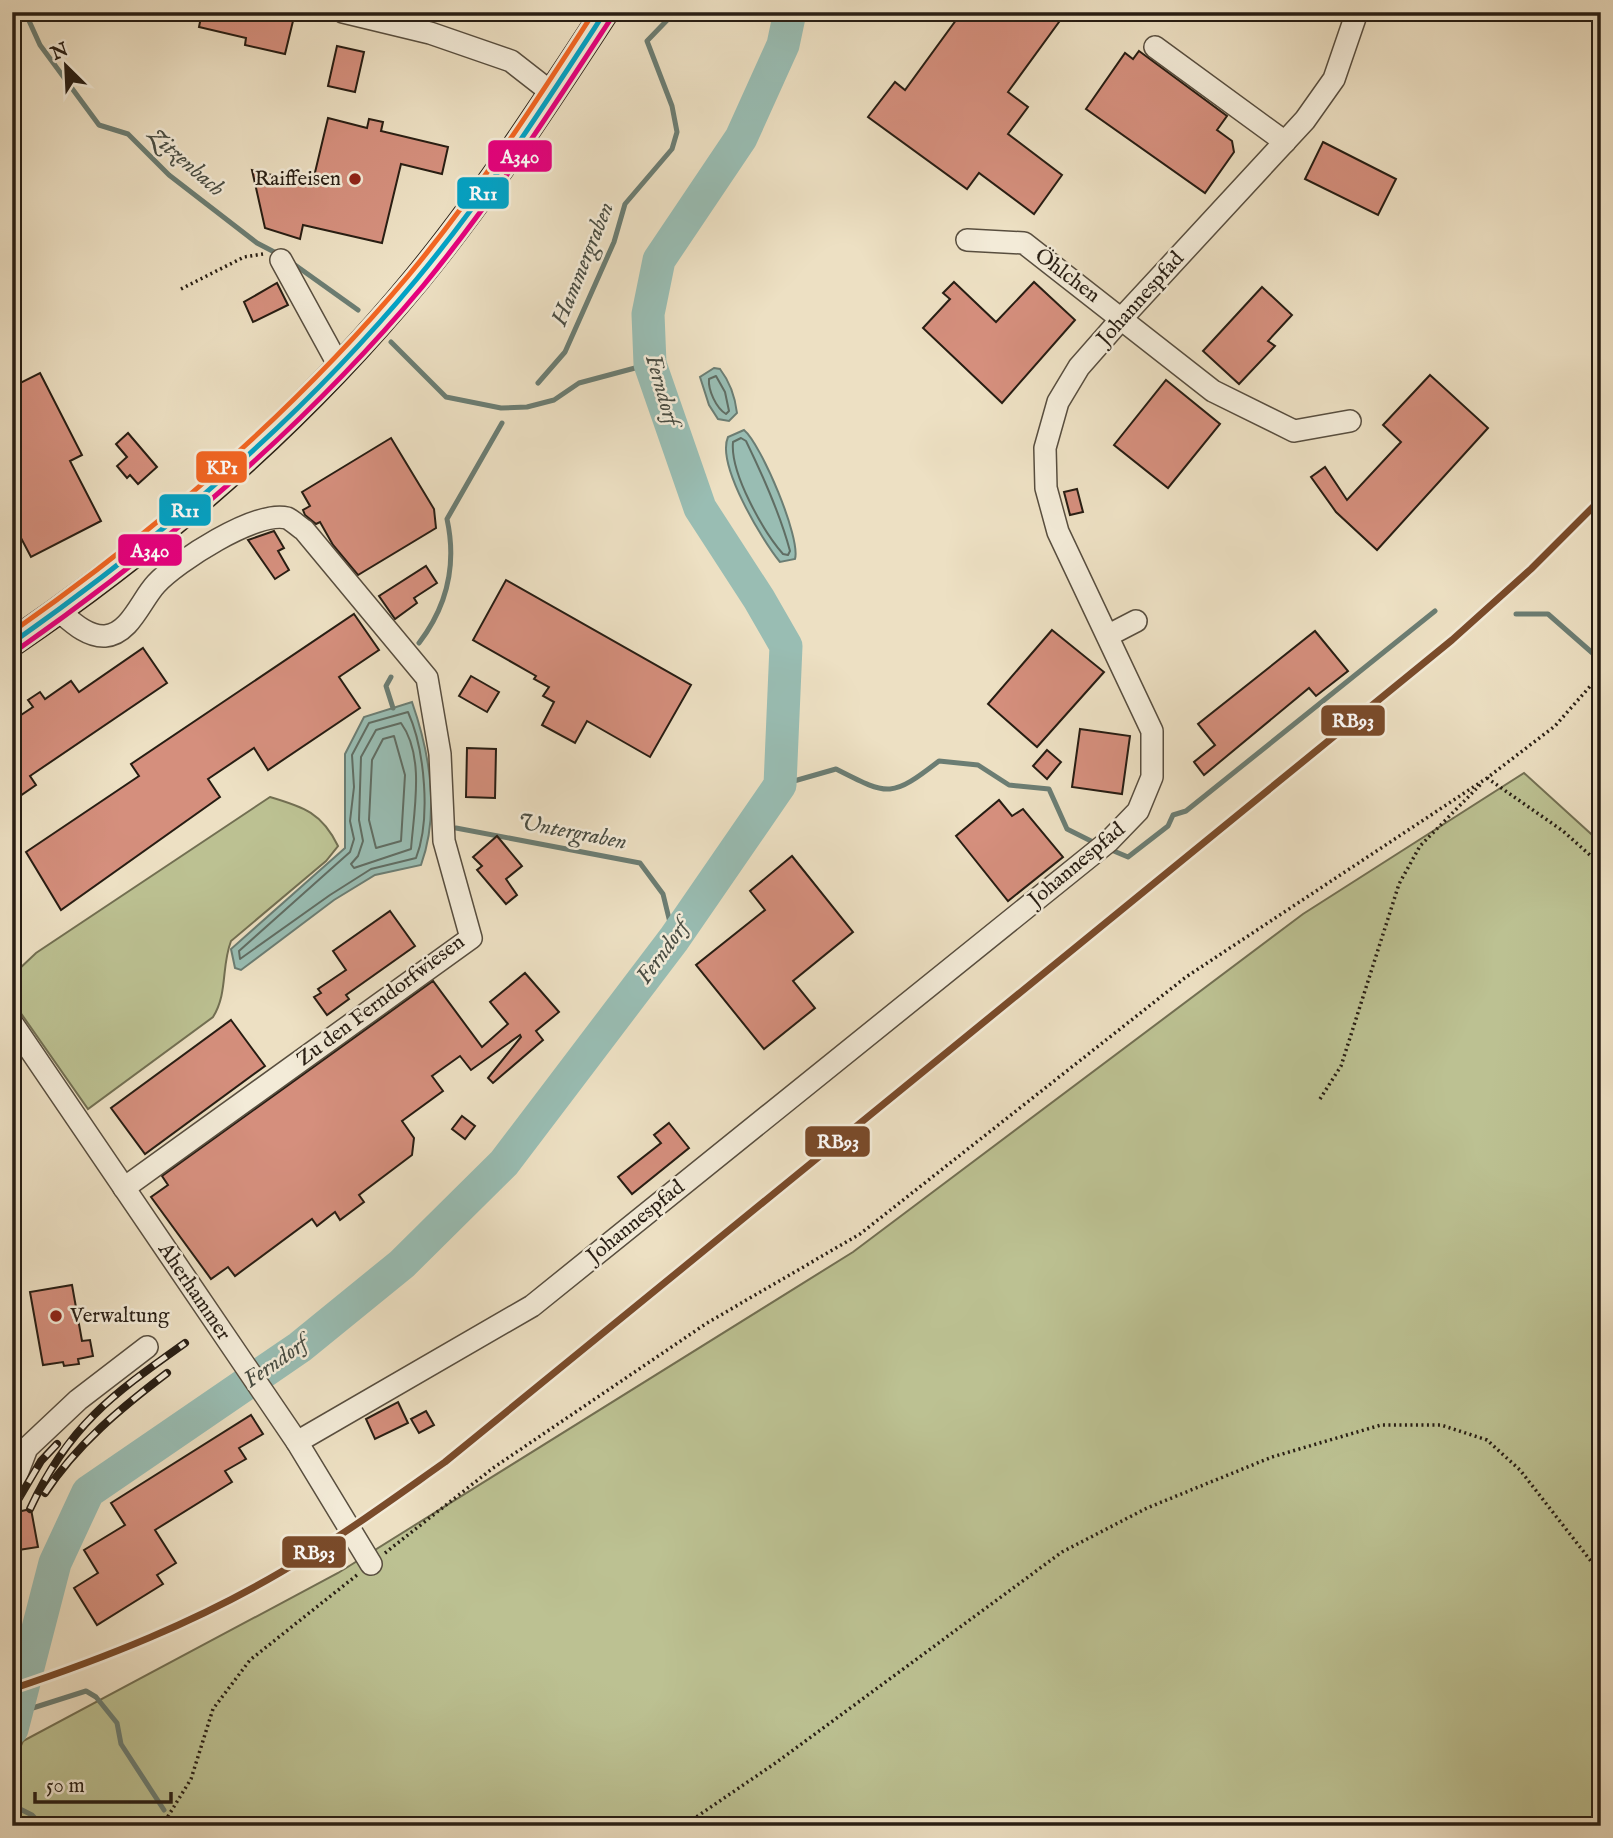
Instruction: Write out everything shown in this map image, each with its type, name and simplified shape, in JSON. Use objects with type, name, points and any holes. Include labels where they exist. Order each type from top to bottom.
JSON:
[{"type":"main road","points":[[12,643],[151,543],[228,477],[339,366],[415,281],[492,181],[605,12]]},
{"type":"street","points":[[343,12],[430,33],[511,61],[552,93]]},
{"type":"street","name":"Johannespfad","points":[[297,1442],[532,1306],[1092,855],[1138,811],[1152,776],[1152,731],[1109,635],[1058,532],[1046,488],[1045,447],[1058,402],[1079,367],[1306,120],[1334,79],[1357,12]]},
{"type":"street","points":[[1155,47],[1285,142]]},
{"type":"street","name":"Öhlchen","points":[[967,240],[1024,243],[1213,391],[1294,431],[1350,421]]},
{"type":"street","points":[[281,260],[339,366]]},
{"type":"street","name":"Zu den Ferndorfwiesen","points":[[59,611],[88,633],[105,636],[119,631],[154,585],[173,568],[214,543],[264,519],[287,518],[304,530],[427,678],[440,754],[444,841],[471,938],[124,1188]]},
{"type":"street","points":[[1109,635],[1136,621]]},
{"type":"street","name":"Aherhammer","points":[[12,1023],[297,1442],[371,1564]]},
{"type":"street","points":[[12,1487],[20,1451],[78,1400],[147,1347]]},
{"type":"path","points":[[12,61],[19,83],[12,91]]},
{"type":"path","points":[[181,289],[244,257],[265,254],[281,260]]},
{"type":"path","points":[[162,1826],[191,1779],[213,1709],[250,1660],[493,1468],[673,1346],[860,1234],[1186,977],[1487,778],[1555,726],[1601,674]]},
{"type":"path","points":[[1487,778],[1563,831],[1601,865]]},
{"type":"path","points":[[1320,1099],[1341,1066],[1399,884],[1420,846],[1487,778]]},
{"type":"path","points":[[683,1826],[777,1762],[1062,1552],[1147,1508],[1272,1457],[1381,1424],[1441,1424],[1487,1440],[1520,1470],[1601,1574]]},
{"type":"green space","points":[[1524,773],[1601,843],[1601,1826],[12,1826],[12,1766],[23,1741],[338,1573],[853,1252],[1303,914]]},
{"type":"green space","points":[[270,797],[311,813],[325,826],[338,846],[326,861],[231,941],[221,999],[213,1017],[88,1109],[13,1002],[17,971],[36,953]]},
{"type":"water","points":[[714,368],[720,369],[733,395],[737,413],[729,421],[718,419],[709,405],[700,377]]},
{"type":"water","points":[[744,430],[760,453],[778,492],[792,532],[795,559],[780,562],[752,520],[734,483],[726,449],[728,437]]},
{"type":"water","points":[[412,702],[424,742],[430,783],[430,824],[421,865],[375,875],[334,900],[241,970],[235,968],[231,949],[345,848],[345,754],[364,717]]},
{"type":"building","points":[[202,12],[256,12],[293,21],[285,54],[245,45],[246,38],[199,27]]},
{"type":"building","points":[[962,12],[1045,12],[1059,22],[1008,92],[1028,107],[1008,134],[1062,175],[1034,214],[979,173],[967,189],[868,117],[895,82],[905,90]]},
{"type":"building","points":[[337,46],[364,52],[355,92],[328,86]]},
{"type":"building","points":[[1139,51],[1227,116],[1217,130],[1232,141],[1234,152],[1205,193],[1086,109],[1125,53],[1133,59]]},
{"type":"building","name":"Raiffeisen","points":[[328,118],[367,128],[369,119],[383,122],[381,131],[448,147],[442,174],[401,164],[382,243],[303,225],[300,239],[265,228],[252,170],[312,185]]},
{"type":"building","points":[[1323,142],[1396,179],[1378,215],[1305,179]]},
{"type":"building","points":[[954,282],[996,322],[1034,282],[1075,320],[1002,403],[923,328],[950,299],[943,293]]},
{"type":"building","points":[[277,283],[288,305],[253,322],[244,302]]},
{"type":"building","points":[[1262,287],[1292,315],[1268,341],[1275,346],[1239,384],[1203,351]]},
{"type":"building","points":[[40,373],[82,455],[70,461],[101,521],[31,557],[12,521],[12,387]]},
{"type":"building","points":[[1430,375],[1488,428],[1377,550],[1336,512],[1311,477],[1325,467],[1347,500],[1401,442],[1383,425]]},
{"type":"building","points":[[1166,380],[1220,424],[1168,488],[1114,445]]},
{"type":"building","points":[[128,433],[157,467],[138,484],[130,475],[127,478],[117,466],[127,457],[116,444]]},
{"type":"building","points":[[391,438],[434,509],[436,528],[358,575],[333,545],[320,522],[316,524],[305,515],[303,510],[310,506],[302,492]]},
{"type":"building","points":[[1077,489],[1083,512],[1070,515],[1064,492]]},
{"type":"building","points":[[274,531],[284,548],[278,551],[289,570],[275,579],[248,540]]},
{"type":"building","points":[[426,566],[437,583],[414,598],[417,603],[395,619],[379,596]]},
{"type":"building","points":[[506,580],[691,685],[650,757],[587,721],[575,743],[542,725],[554,702],[543,696],[549,687],[534,679],[536,676],[473,640]]},
{"type":"building","points":[[354,614],[379,650],[339,677],[360,708],[268,770],[254,748],[208,779],[220,797],[61,910],[26,852],[139,776],[131,764]]},
{"type":"building","points":[[1052,630],[1104,672],[1037,747],[988,704]]},
{"type":"building","points":[[1315,631],[1348,671],[1316,696],[1309,688],[1204,775],[1194,762],[1215,745],[1198,724]]},
{"type":"building","points":[[143,648],[167,683],[30,776],[36,785],[20,796],[12,784],[12,721],[33,707],[28,700],[40,692],[45,699],[71,681],[79,692]]},
{"type":"building","points":[[471,676],[499,692],[487,712],[459,696]]},
{"type":"building","points":[[1080,729],[1130,736],[1122,794],[1072,787]]},
{"type":"building","points":[[467,748],[496,749],[495,798],[466,797]]},
{"type":"building","points":[[1047,750],[1061,762],[1047,779],[1033,766]]},
{"type":"building","points":[[999,800],[1012,816],[1023,809],[1063,857],[1008,901],[956,836]]},
{"type":"building","points":[[497,836],[522,866],[506,879],[517,895],[506,904],[477,870],[482,866],[473,857]]},
{"type":"building","points":[[792,856],[853,932],[793,981],[815,1008],[764,1049],[696,965],[765,910],[750,891]]},
{"type":"building","points":[[390,911],[415,946],[346,995],[349,999],[327,1015],[314,997],[321,993],[318,989],[346,970],[333,951]]},
{"type":"building","points":[[525,973],[559,1012],[536,1031],[543,1040],[493,1083],[488,1078],[520,1035],[471,1070],[460,1056],[432,1076],[443,1091],[402,1121],[414,1138],[412,1155],[359,1195],[364,1202],[340,1220],[335,1212],[317,1226],[312,1219],[235,1276],[228,1267],[211,1279],[151,1197],[168,1185],[162,1176],[433,981],[482,1047],[508,1024],[490,1002]]},
{"type":"building","points":[[231,1020],[265,1066],[145,1154],[111,1108]]},
{"type":"building","points":[[462,1116],[475,1126],[465,1139],[452,1129]]},
{"type":"building","points":[[669,1123],[689,1148],[632,1194],[618,1177],[661,1143],[654,1135]]},
{"type":"building","name":"Verwaltung","points":[[72,1285],[82,1341],[90,1340],[93,1356],[78,1359],[79,1364],[64,1366],[63,1362],[43,1365],[30,1292]]},
{"type":"building","points":[[398,1402],[408,1423],[375,1439],[366,1419]]},
{"type":"building","points":[[426,1411],[434,1425],[419,1433],[411,1419]]},
{"type":"building","points":[[251,1415],[263,1434],[239,1448],[246,1459],[225,1471],[232,1482],[155,1530],[176,1563],[157,1575],[163,1584],[97,1625],[74,1588],[98,1573],[84,1550],[125,1525],[111,1503]]},
{"type":"building","points":[[31,1509],[38,1547],[12,1551],[12,1513]]},
{"type":"waterway","name":"Zitzenbach","points":[[25,12],[40,45],[99,125],[128,134],[169,175],[257,243],[280,255]]},
{"type":"waterway","name":"Hammergraben","points":[[538,383],[565,352],[614,242],[625,204],[672,149],[677,132],[672,106],[647,41],[675,12]]},
{"type":"waterway","name":"Ferndorf","points":[[12,1729],[55,1563],[88,1492],[300,1347],[402,1264],[504,1163],[674,939],[780,785],[786,646],[700,508],[650,364],[648,314],[659,260],[741,138],[783,45],[790,12]]},
{"type":"waterway","name":"Zitzenbach","points":[[288,260],[358,310]]},
{"type":"waterway","name":"Zitzenbach","points":[[391,342],[446,397],[501,408],[527,407],[554,400],[579,383],[650,364]]},
{"type":"waterway","name":"Hammergraben","points":[[419,643],[437,614],[448,584],[451,552],[447,519],[502,423]]},
{"type":"waterway","points":[[1109,849],[1128,857],[1168,826],[1173,815],[1186,811],[1435,611]]},
{"type":"waterway","points":[[1516,614],[1548,614],[1597,657]]},
{"type":"waterway","points":[[391,677],[386,686],[393,708]]},
{"type":"waterway","points":[[780,785],[836,769],[868,784],[889,789],[910,782],[939,761],[978,765],[1009,785],[1049,789],[1067,829],[1097,844]]},
{"type":"waterway","name":"Untergraben","points":[[456,828],[640,863],[663,894],[674,939]]},
{"type":"waterway","points":[[17,1713],[86,1691],[96,1697],[117,1723],[121,1744],[164,1810]]},
{"type":"waterway","points":[[12,1805],[32,1815],[42,1826]]},
{"type":"railway","points":[[30,1509],[60,1455],[77,1433],[114,1396],[185,1343]]},
{"type":"railway","points":[[45,1493],[71,1458],[101,1428],[167,1373]]},
{"type":"railway","points":[[12,1510],[41,1461],[57,1444]]},
{"type":"transit line","name":"KP1","points":[[12,632],[120,552],[222,467],[271,422],[364,326],[408,276],[482,180],[594,12]]},
{"type":"transit line","name":"R11","points":[[12,643],[122,562],[226,475],[276,429],[371,332],[467,216],[605,12]]},
{"type":"transit line","name":"A340","points":[[17,650],[127,569],[232,482],[331,388],[378,338],[474,221],[612,17]]},
{"type":"transit line","name":"RB93","points":[[12,1689],[150,1638],[249,1590],[323,1546],[445,1462],[1452,640],[1531,569],[1601,499]]},
{"type":"place","name":"Raiffeisen","points":[[355,179]]},
{"type":"place","name":"Verwaltung","points":[[56,1316]]}]
